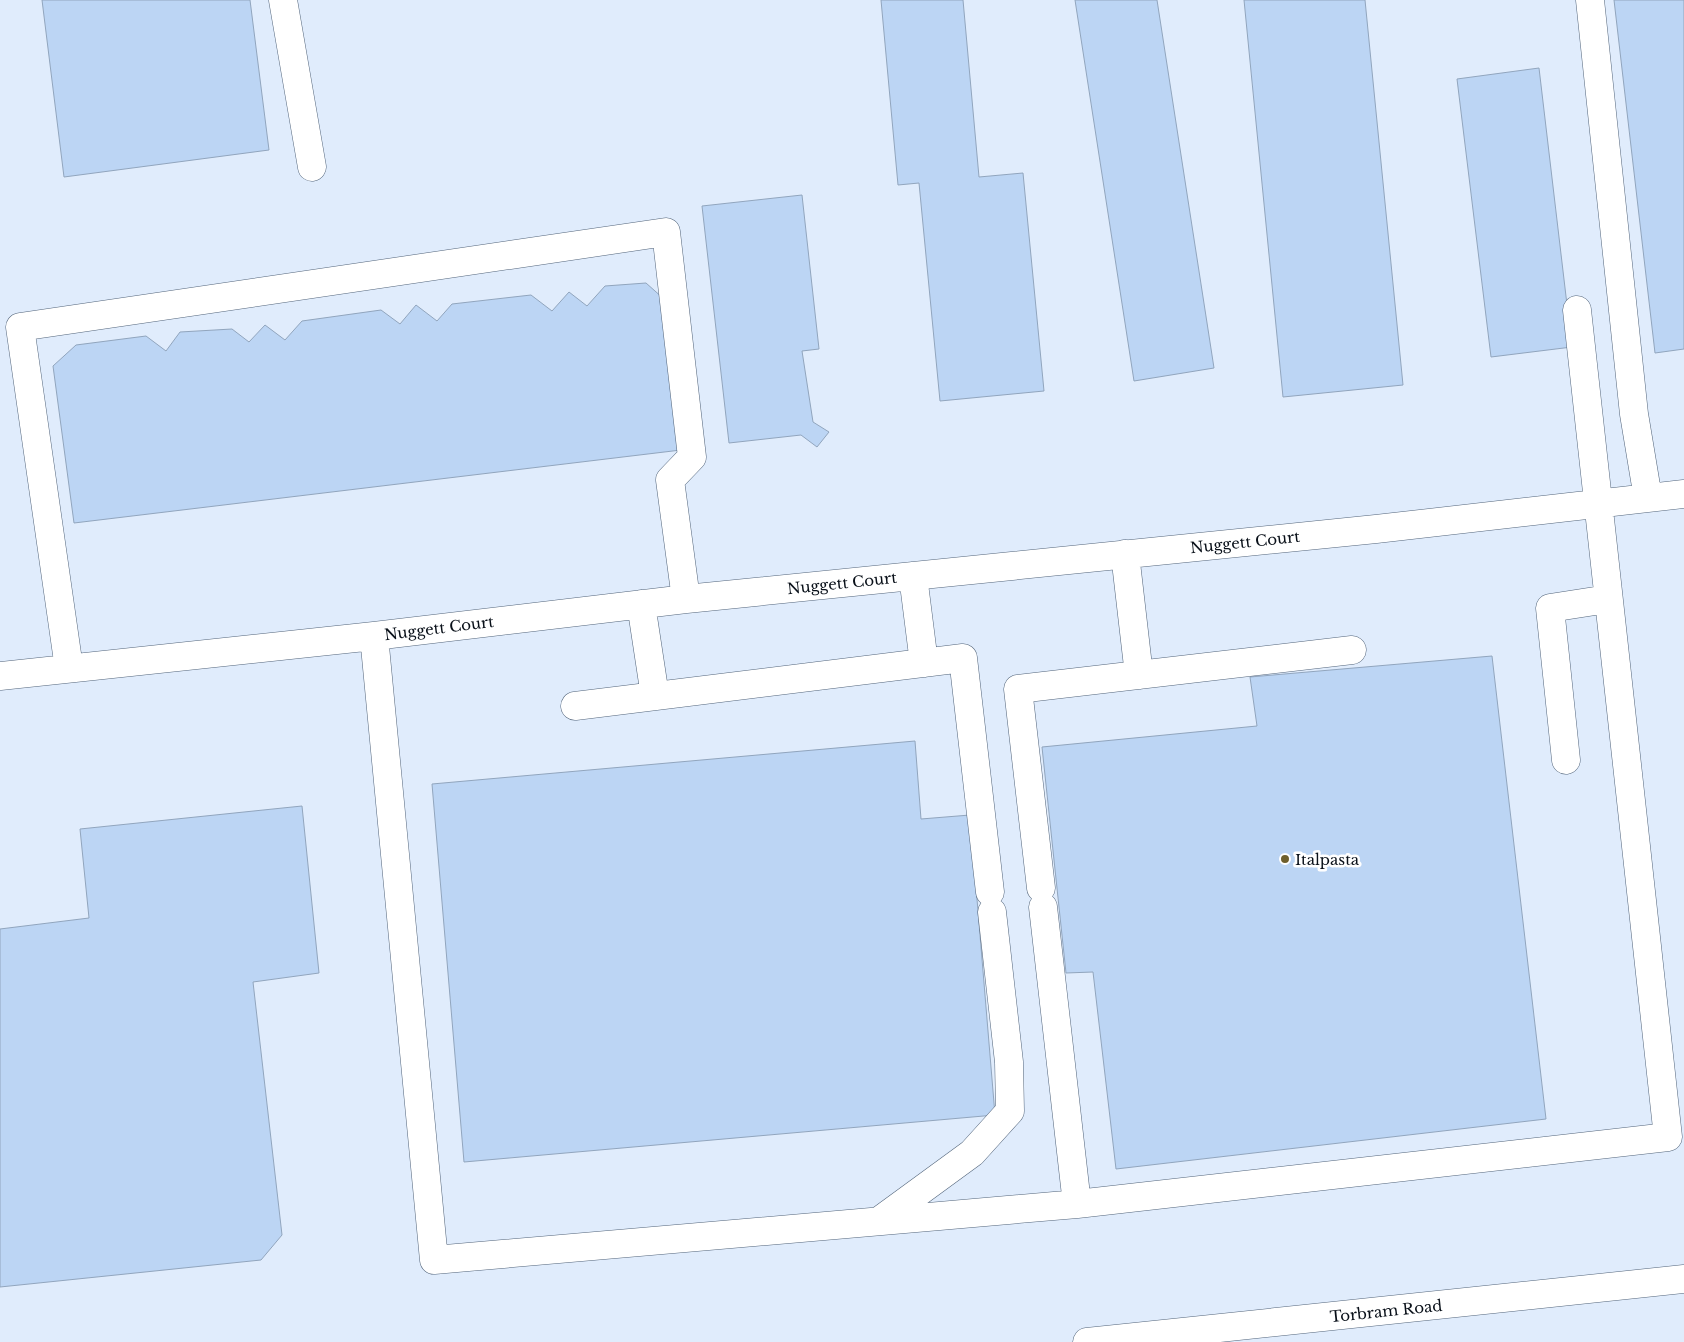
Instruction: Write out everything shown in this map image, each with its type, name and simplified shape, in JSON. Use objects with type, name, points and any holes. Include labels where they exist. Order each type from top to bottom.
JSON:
[{"type":"street","points":[[283,0],[312,167]]},
{"type":"street","points":[[1590,0],[1634,414],[1648,498]]},
{"type":"street","points":[[69,668],[20,327],[666,232],[692,457],[670,480],[686,599]]},
{"type":"street","points":[[374,636],[434,1260],[1077,1204],[1668,1137],[1577,310]]},
{"type":"street","name":"Nuggett Court","points":[[0,676],[374,636],[686,599],[1684,494]]},
{"type":"street","points":[[1125,554],[1139,675]]},
{"type":"street","points":[[913,576],[924,663]]},
{"type":"street","points":[[1566,760],[1550,608],[1608,599]]},
{"type":"street","points":[[642,604],[655,696]]},
{"type":"street","points":[[1077,1204],[1018,689],[1352,650]]},
{"type":"street","points":[[575,706],[963,658],[1009,1062],[1010,1111],[972,1152],[879,1221]]},
{"type":"street","name":"Torbram Road","points":[[1087,1342],[1684,1279]]},
{"type":"building","points":[[42,0],[250,0],[269,150],[64,177]]},
{"type":"building","points":[[881,0],[963,0],[979,177],[1023,173],[1044,391],[940,401],[919,183],[898,185]]},
{"type":"building","points":[[1075,0],[1157,0],[1214,368],[1134,381]]},
{"type":"building","points":[[1244,0],[1365,0],[1403,385],[1283,397]]},
{"type":"building","points":[[1614,0],[1684,0],[1684,349],[1655,353]]},
{"type":"building","points":[[1539,68],[1572,347],[1491,357],[1457,79]]},
{"type":"building","points":[[802,195],[819,349],[802,351],[813,422],[829,432],[817,447],[801,435],[729,443],[702,206]]},
{"type":"building","points":[[646,283],[664,299],[681,450],[74,523],[53,366],[76,345],[146,336],[166,351],[180,332],[232,329],[249,342],[265,325],[285,340],[302,321],[381,310],[400,324],[416,305],[437,321],[452,304],[531,295],[552,311],[569,292],[587,306],[605,286]]},
{"type":"building","name":"Italpasta","points":[[1492,656],[1546,1119],[1116,1169],[1093,972],[1066,973],[1042,747],[1257,726],[1250,677]]},
{"type":"building","points":[[915,741],[921,819],[970,815],[995,1115],[464,1162],[432,784]]},
{"type":"building","points":[[302,806],[319,973],[253,982],[282,1235],[261,1260],[0,1287],[0,929],[89,918],[80,829]]},
{"type":"place","name":"Italpasta","points":[[1285,859]]}]
